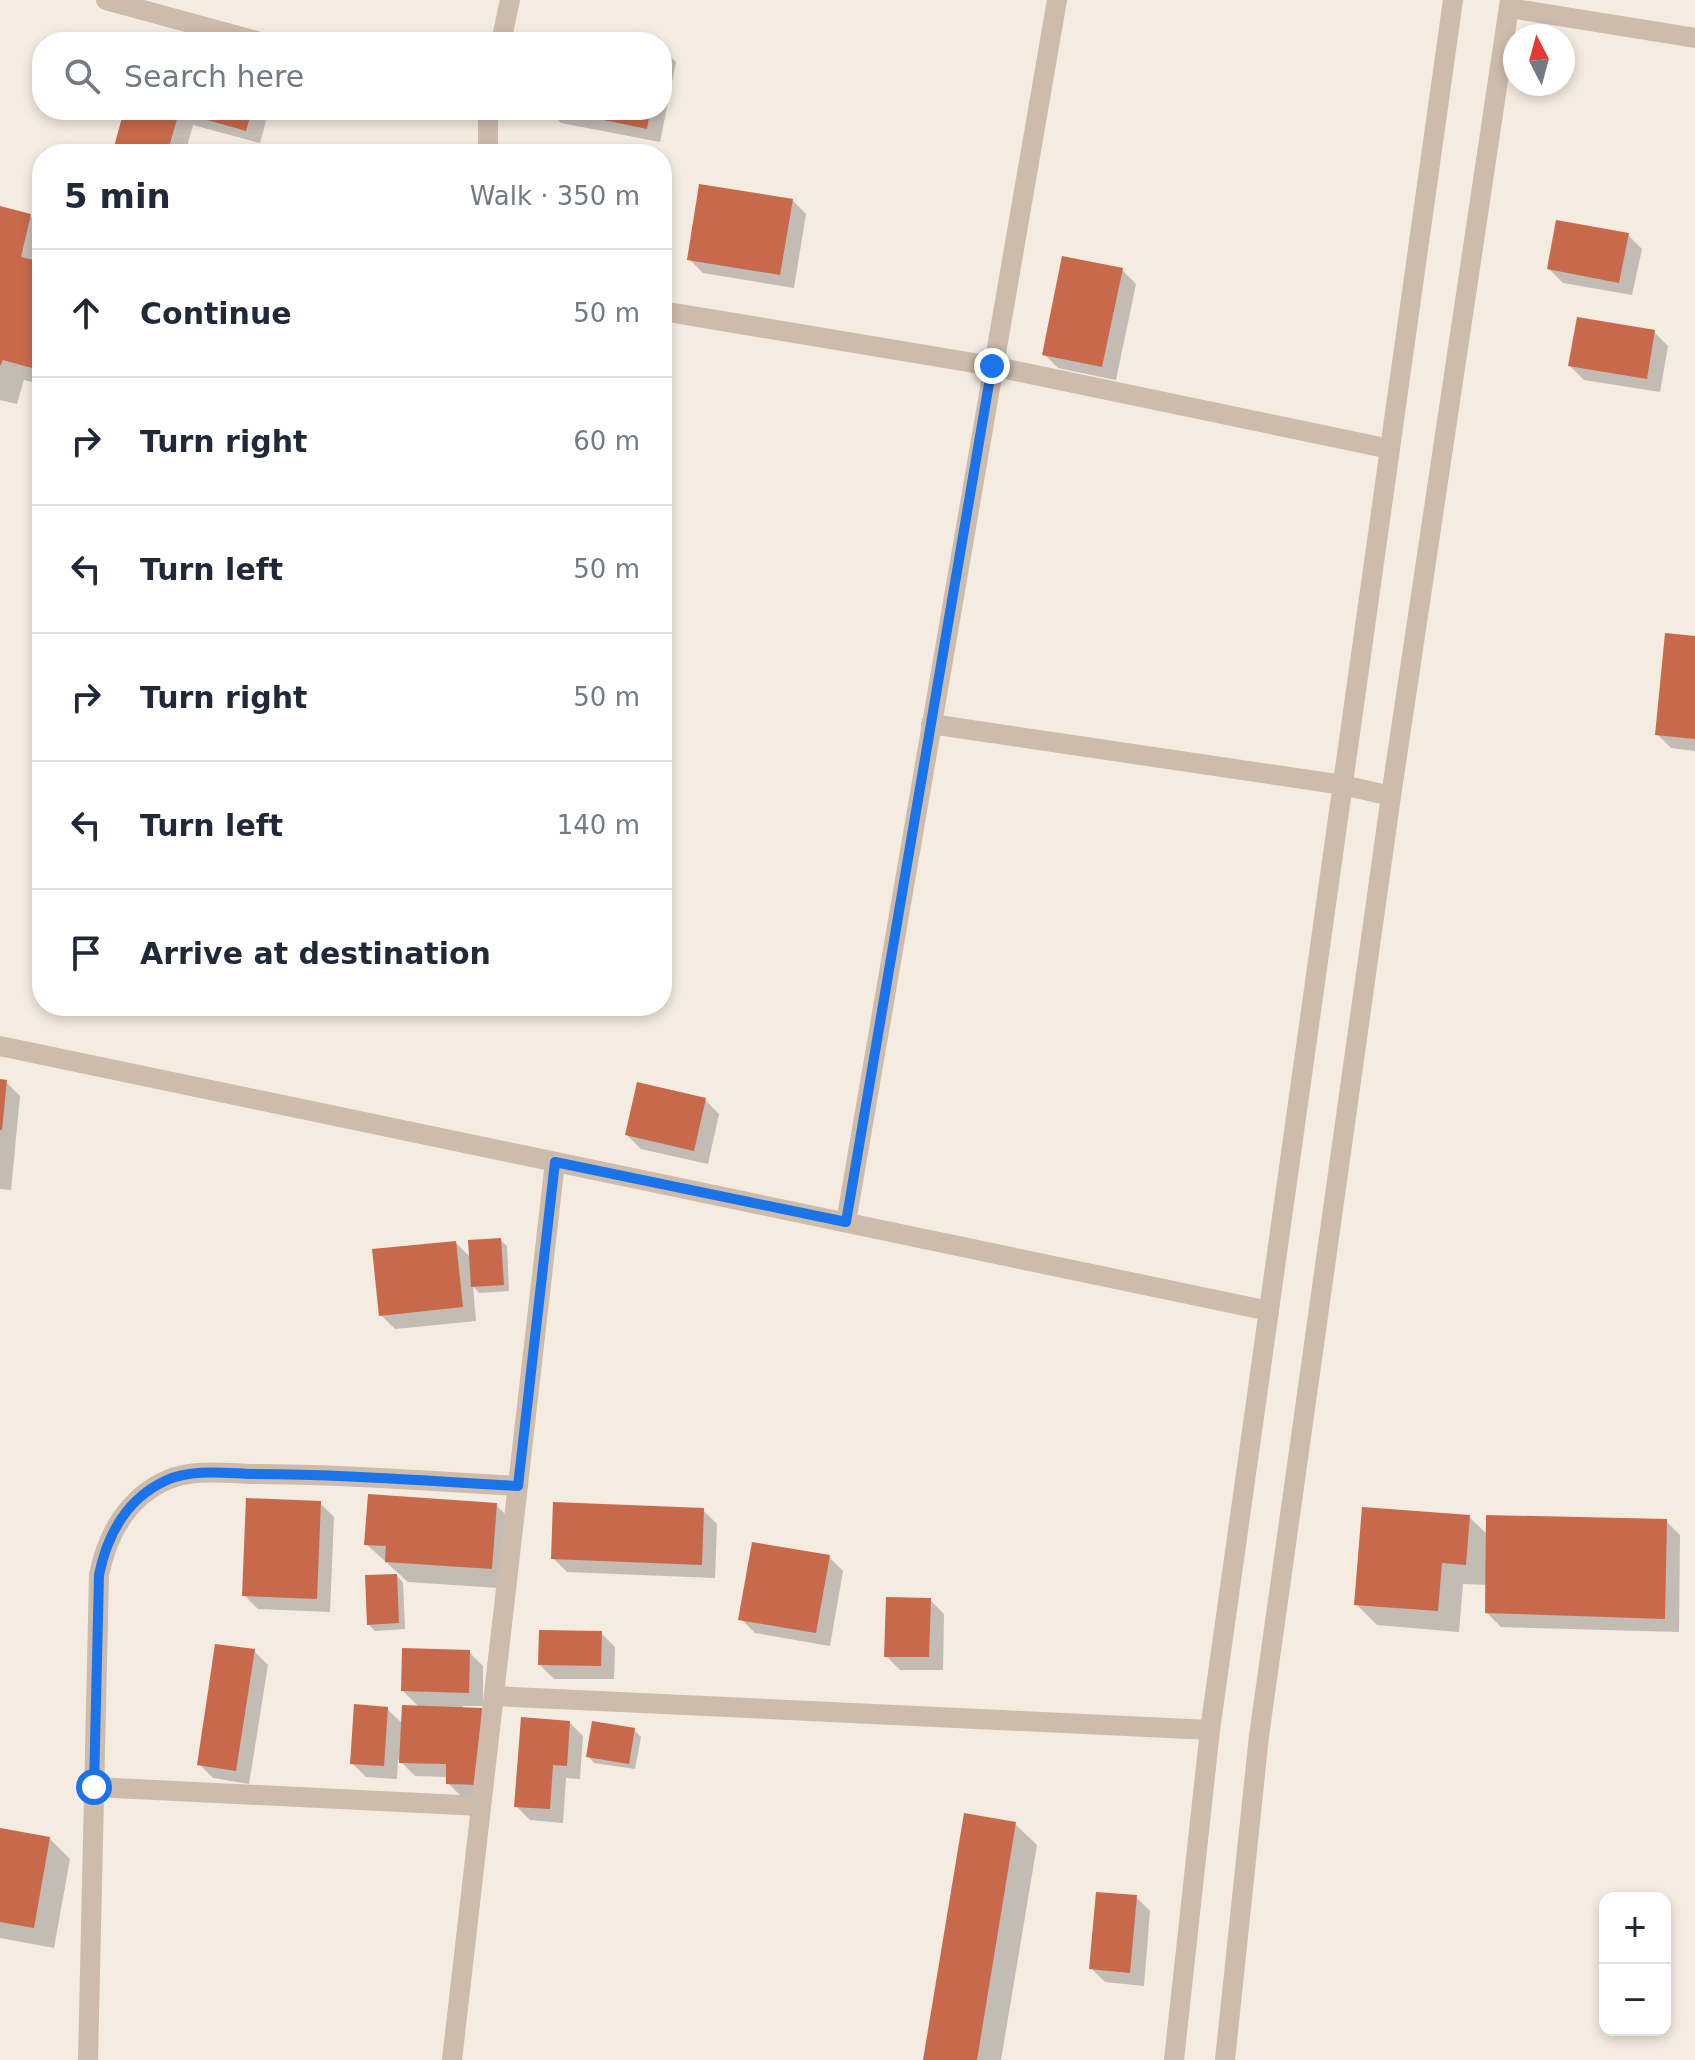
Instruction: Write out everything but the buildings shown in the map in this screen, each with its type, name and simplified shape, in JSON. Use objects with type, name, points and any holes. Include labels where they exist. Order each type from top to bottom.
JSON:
[{"type":"street","points":[[106,0],[223,32]]},
{"type":"street","points":[[503,32],[510,0]]},
{"type":"street","points":[[846,1222],[1057,0]]},
{"type":"street","points":[[1174,2060],[1210,1730],[1453,0]]},
{"type":"street","points":[[1225,2060],[1259,1736],[1391,796],[1509,4],[1695,38]]},
{"type":"street","points":[[488,120],[488,144]]},
{"type":"street","points":[[672,313],[992,366],[1390,449]]},
{"type":"street","points":[[931,724],[1343,785],[1391,796]]},
{"type":"street","points":[[0,1046],[1269,1311]]},
{"type":"street","points":[[452,2060],[555,1162]]},
{"type":"street","points":[[88,2060],[101,1564],[106,1543],[123,1515],[152,1488],[188,1473],[290,1474],[518,1486]]},
{"type":"street","points":[[494,1696],[1210,1730]]},
{"type":"street","points":[[94,1787],[481,1806]]},
{"type":"route","points":[[94,1787],[99,1575],[106,1543],[123,1515],[152,1488],[188,1473],[290,1474],[518,1486],[555,1162],[846,1222],[992,366]]}]
